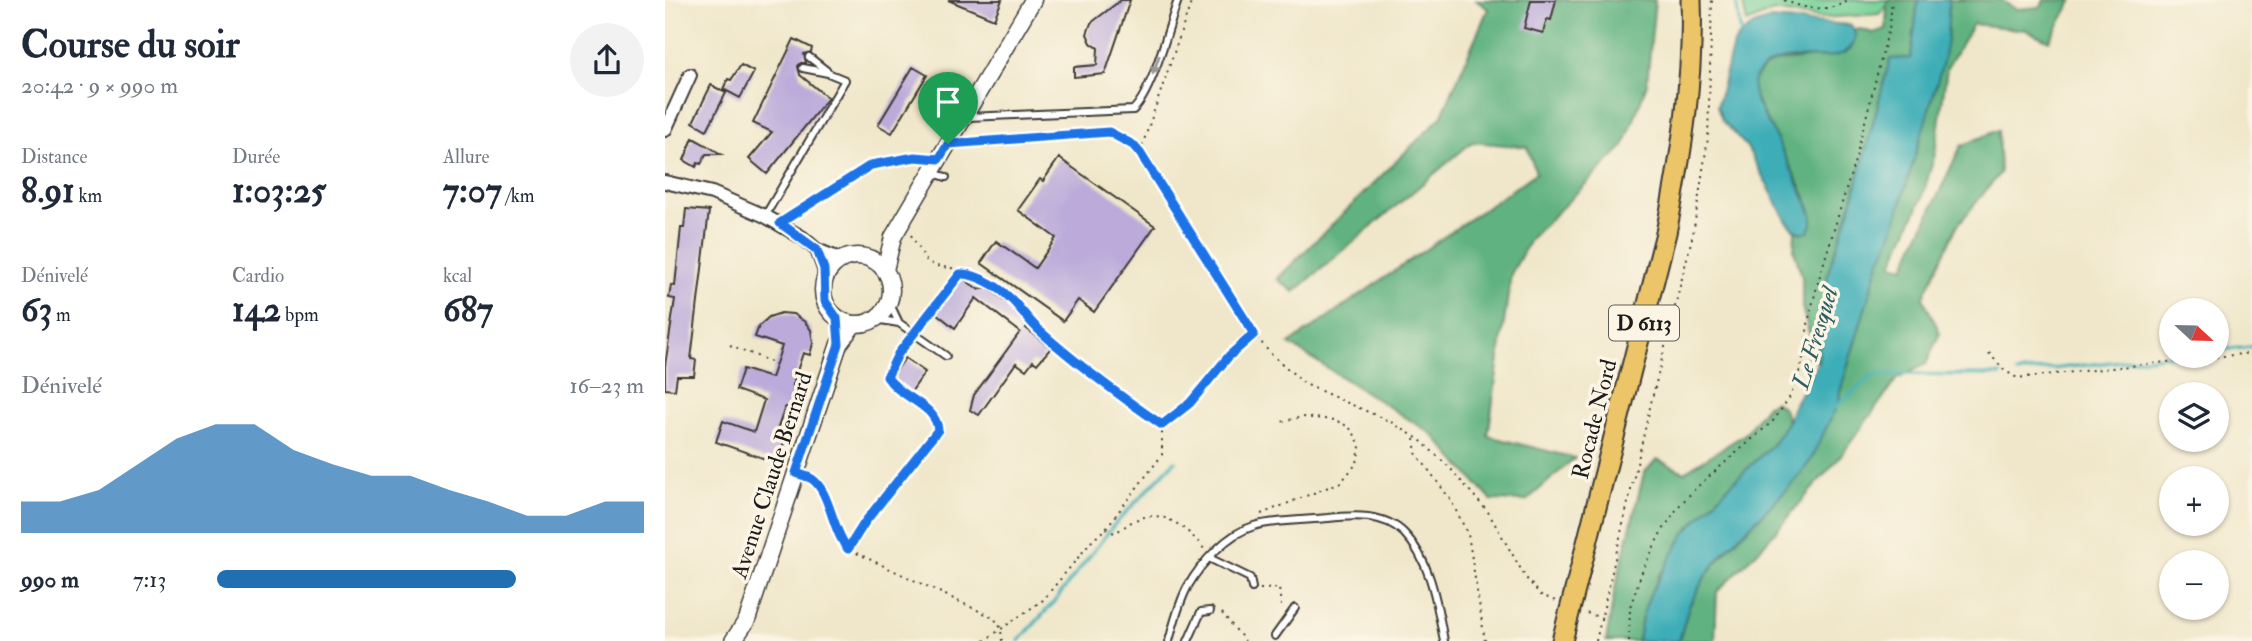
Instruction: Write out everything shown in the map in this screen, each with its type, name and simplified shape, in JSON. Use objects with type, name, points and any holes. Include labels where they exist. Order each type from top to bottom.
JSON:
[{"type":"main road","name":"Rocade Nord","points":[[1562,641],[1671,206],[1688,84],[1691,0]]},
{"type":"street","points":[[885,270],[900,233],[939,169],[948,144],[1033,0]]},
{"type":"street","points":[[665,130],[689,75]]},
{"type":"street","points":[[665,182],[712,193],[765,216],[780,223],[817,250],[842,260]]},
{"type":"street","points":[[863,256],[900,233]]},
{"type":"street","points":[[817,250],[824,269],[825,301],[837,318],[853,324],[865,323],[875,319],[889,302],[890,280],[885,270],[863,256],[852,256],[834,265],[825,280]]},
{"type":"street","name":"Avenue Claude Bernard","points":[[837,318],[839,344]]},
{"type":"street","name":"Avenue Claude Bernard","points":[[733,641],[747,620],[839,344],[853,324]]},
{"type":"street","name":"Avenue Claude Bernard","points":[[747,620],[748,641]]},
{"type":"lane","points":[[964,117],[1133,110],[1140,104],[1153,73],[1178,0]]},
{"type":"lane","points":[[809,57],[828,73]]},
{"type":"lane","points":[[765,216],[845,80],[803,68]]},
{"type":"lane","points":[[889,302],[899,323]]},
{"type":"lane","points":[[875,319],[899,323],[946,356]]},
{"type":"lane","points":[[1169,641],[1187,587],[1209,558],[1233,536],[1254,526],[1353,516],[1379,518],[1402,531],[1419,553],[1436,599],[1444,641]]},
{"type":"lane","points":[[1209,558],[1250,578],[1252,588]]},
{"type":"lane","points":[[1275,636],[1295,608]]},
{"type":"lane","points":[[1188,641],[1201,612],[1210,611]]},
{"type":"path","points":[[1140,153],[1192,0]]},
{"type":"path","points":[[1596,641],[1693,234],[1708,138],[1711,0]]},
{"type":"path","points":[[1784,0],[1811,9],[1844,4],[1849,0]]},
{"type":"path","points":[[1629,641],[1630,607],[1642,572],[1659,536],[1678,507],[1697,487],[1775,420],[1791,396],[1802,364],[1818,282],[1867,117],[1890,24],[1892,0]]},
{"type":"path","points":[[948,144],[1109,132],[1133,145],[1254,334],[1271,354],[1305,384],[1391,422],[1413,436],[1450,468],[1488,512],[1525,578],[1541,596],[1556,601]]},
{"type":"path","points":[[780,223],[871,165],[915,157],[939,169]]},
{"type":"path","points":[[900,233],[935,266],[958,269],[996,287],[1060,349],[1162,425]]},
{"type":"path","points":[[848,549],[865,522],[938,430],[933,414],[892,385],[887,377],[898,354],[951,283],[960,274],[966,273]]},
{"type":"path","points":[[984,641],[1043,600],[1091,542],[1109,529],[1161,454],[1162,425],[1190,403],[1229,356],[1254,334]]},
{"type":"path","points":[[730,345],[776,363]]},
{"type":"path","points":[[1989,353],[2004,370],[2017,378],[2252,353]]},
{"type":"path","points":[[1255,518],[1341,482],[1357,463],[1360,448],[1349,427],[1335,421],[1302,417],[1281,422]]},
{"type":"path","points":[[1413,436],[1416,453],[1450,499],[1468,534],[1485,641]]},
{"type":"path","points":[[796,473],[811,478],[820,486],[840,540],[848,549],[994,618],[1001,628],[1002,641]]},
{"type":"path","points":[[1109,529],[1123,530],[1136,519],[1153,515],[1189,530],[1209,558]]},
{"type":"path","points":[[1266,589],[1279,588],[1281,606]]},
{"type":"path","points":[[1587,612],[1602,618]]},
{"type":"path","points":[[1222,613],[1245,641]]},
{"type":"green space","points":[[1476,0],[1655,0],[1647,84],[1624,146],[1531,238],[1511,274],[1488,436],[1575,458],[1526,501],[1491,500],[1432,434],[1289,344],[1536,173],[1527,147],[1472,142],[1294,292],[1277,279],[1441,117],[1488,9]]},
{"type":"green space","points":[[1742,0],[1888,0],[1888,5],[1879,14],[1822,18],[1773,11],[1747,23]]},
{"type":"green space","points":[[1887,0],[1918,0],[1911,58],[1890,59],[1851,206],[1828,272],[1818,362],[1808,357],[1810,336],[1802,307],[1802,277],[1794,250],[1795,231],[1802,233],[1812,215],[1806,197],[1752,88],[1754,79],[1762,69],[1774,62],[1816,57],[1856,37],[1855,30],[1873,33],[1886,29]]},
{"type":"green space","points":[[1949,0],[2001,0],[2016,9],[2041,7],[2044,0],[2073,0],[2049,41],[2026,30],[1973,24],[1947,68],[1935,154],[1922,198],[1892,264],[1904,267],[1961,146],[1998,130],[2000,173],[1957,226],[1923,298],[1940,333],[1926,364],[1897,379],[1840,457],[1760,549],[1717,592],[1715,641],[1679,641],[1689,606],[1706,575],[1794,482],[1811,460],[1840,392],[1879,262],[1887,245],[1947,40]]},
{"type":"green space","points":[[1775,401],[1784,409],[1788,421],[1773,445],[1752,465],[1659,575],[1642,617],[1638,641],[1606,641],[1615,589],[1644,473],[1657,459],[1684,472],[1745,434],[1767,405]]},
{"type":"water","points":[[1918,0],[1949,0],[1943,62],[1891,237],[1879,262],[1839,401],[1811,460],[1794,482],[1725,551],[1706,575],[1689,606],[1679,641],[1638,641],[1642,617],[1651,592],[1684,534],[1773,444],[1818,362],[1828,272],[1851,206],[1890,59],[1911,58]]},
{"type":"water","points":[[1771,19],[1851,25],[1855,35],[1853,45],[1846,52],[1835,56],[1792,58],[1770,63],[1753,82],[1759,106],[1812,215],[1812,225],[1808,232],[1798,231],[1786,220],[1747,147],[1722,120],[1717,107],[1733,45],[1741,34],[1754,25]]},
{"type":"building","points":[[948,0],[1002,0],[994,19]]},
{"type":"building","points":[[1121,0],[1130,0],[1105,74],[1074,77],[1074,67],[1097,65],[1098,48],[1091,43],[1087,34],[1091,23]]},
{"type":"building","points":[[1531,0],[1556,0],[1551,20],[1547,19],[1543,33],[1524,28]]},
{"type":"building","points":[[794,39],[812,48],[811,52],[804,54],[806,63],[798,66],[800,75],[828,98],[767,174],[749,159],[772,132],[753,123]]},
{"type":"building","points":[[741,65],[754,72],[740,98],[723,89]]},
{"type":"building","points":[[913,67],[927,75],[892,133],[878,125]]},
{"type":"building","points":[[711,85],[726,93],[707,130],[693,122]]},
{"type":"building","points":[[693,138],[721,154],[706,154],[701,164],[698,163],[696,167],[684,160]]},
{"type":"building","points":[[1059,158],[1155,226],[1094,312],[1078,300],[1063,321],[981,263],[996,241],[1035,268],[1056,238],[1018,210]]},
{"type":"building","points":[[686,209],[709,211],[691,359],[696,360],[694,376],[677,376],[675,390],[665,389],[665,366],[675,299],[669,298],[671,285],[675,286],[681,228],[684,228]]},
{"type":"building","points":[[961,277],[979,290],[987,287],[1024,315],[1021,318],[1029,324],[1026,328],[1051,348],[1037,364],[1033,361],[1026,370],[1016,363],[979,415],[970,410],[974,395],[1020,332],[976,298],[955,328],[936,313]]},
{"type":"building","points":[[781,313],[793,314],[805,322],[811,330],[813,343],[810,355],[803,353],[792,386],[800,388],[793,409],[785,407],[774,439],[784,442],[777,463],[716,442],[723,421],[754,432],[764,400],[736,390],[743,369],[771,378],[782,346],[755,337],[759,326],[769,317]]},
{"type":"building","points":[[905,358],[925,372],[911,392],[891,378]]},
{"type":"waterway","points":[[1736,0],[1741,34]]},
{"type":"waterway","points":[[2229,349],[2252,347]]},
{"type":"waterway","points":[[2017,373],[2159,357]]},
{"type":"waterway","points":[[1834,408],[1875,374],[2001,375]]},
{"type":"waterway","points":[[1019,641],[1054,602],[1113,526],[1175,461]]},
{"type":"route","points":[[1109,132],[1133,145],[1254,334],[1229,356],[1190,403],[1162,425],[1060,349],[1038,329],[1027,314],[996,287],[966,273],[960,274],[898,354],[887,377],[892,385],[933,414],[938,430],[865,522],[848,549],[840,540],[820,486],[811,478],[796,473],[839,344],[837,318],[825,301],[824,269],[817,250],[780,223],[871,165],[915,157],[939,159],[948,144],[1109,132]]},
{"type":"water label","name":"Le Fresquel","points":[[1815,338]]}]
